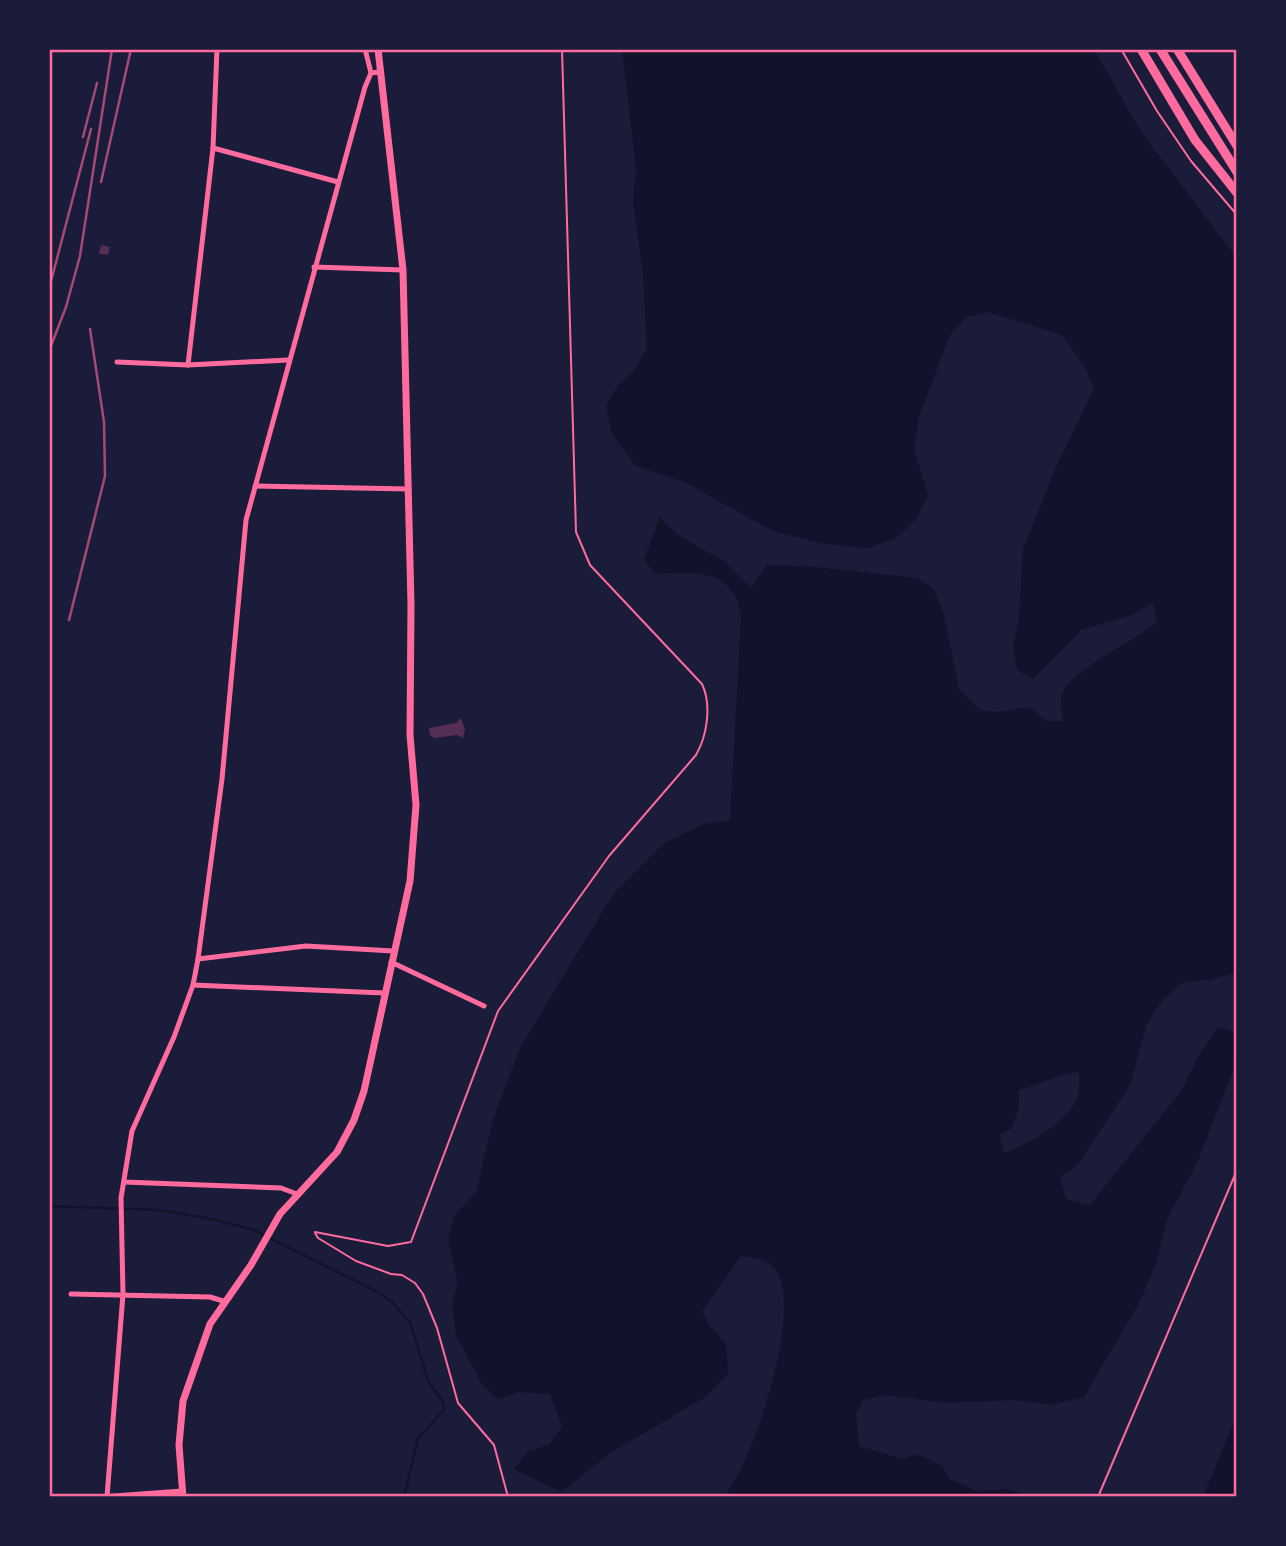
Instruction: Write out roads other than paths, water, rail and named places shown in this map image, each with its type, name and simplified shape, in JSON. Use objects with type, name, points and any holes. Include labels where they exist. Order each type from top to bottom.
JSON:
[{"type":"highway","points":[[1141,49],[1195,140],[1237,193]]},
{"type":"highway","points":[[1160,49],[1237,172]]},
{"type":"highway","points":[[1177,49],[1237,146]]},
{"type":"main road","points":[[182,1494],[179,1444],[183,1401],[201,1344],[223,1301],[262,1246],[272,1226],[297,1194],[328,1164],[354,1120],[364,1091],[410,881],[416,826],[410,735],[409,489],[403,270],[375,72],[378,49]]},
{"type":"street","points":[[188,365],[213,149],[217,49]]},
{"type":"street","points":[[107,1497],[123,1294],[121,1198],[132,1131],[174,1037],[198,959],[222,779],[246,520],[338,182],[375,72],[365,49]]},
{"type":"street","points":[[213,149],[338,182]]},
{"type":"street","points":[[314,267],[403,270]]},
{"type":"street","points":[[117,362],[188,365],[288,360]]},
{"type":"street","points":[[255,486],[409,489]]},
{"type":"street","points":[[198,959],[306,947],[393,951]]},
{"type":"street","points":[[391,962],[484,1006]]},
{"type":"street","points":[[192,985],[384,993]]},
{"type":"street","points":[[124,1182],[281,1188],[297,1194]]},
{"type":"street","points":[[71,1294],[211,1297],[223,1301]]},
{"type":"street","points":[[100,1497],[182,1494]]},
{"type":"waterway","points":[[49,1206],[159,1210],[212,1219],[254,1230],[376,1291],[392,1302],[410,1322],[429,1383],[443,1402],[444,1410],[418,1438],[404,1497]]},
{"type":"railway","points":[[49,351],[66,307],[80,256],[112,49]]},
{"type":"railway","points":[[101,182],[131,49]]},
{"type":"railway","points":[[83,137],[97,83]]},
{"type":"railway","points":[[49,289],[91,129]]},
{"type":"railway","points":[[69,620],[105,476],[104,422],[90,329]]}]
